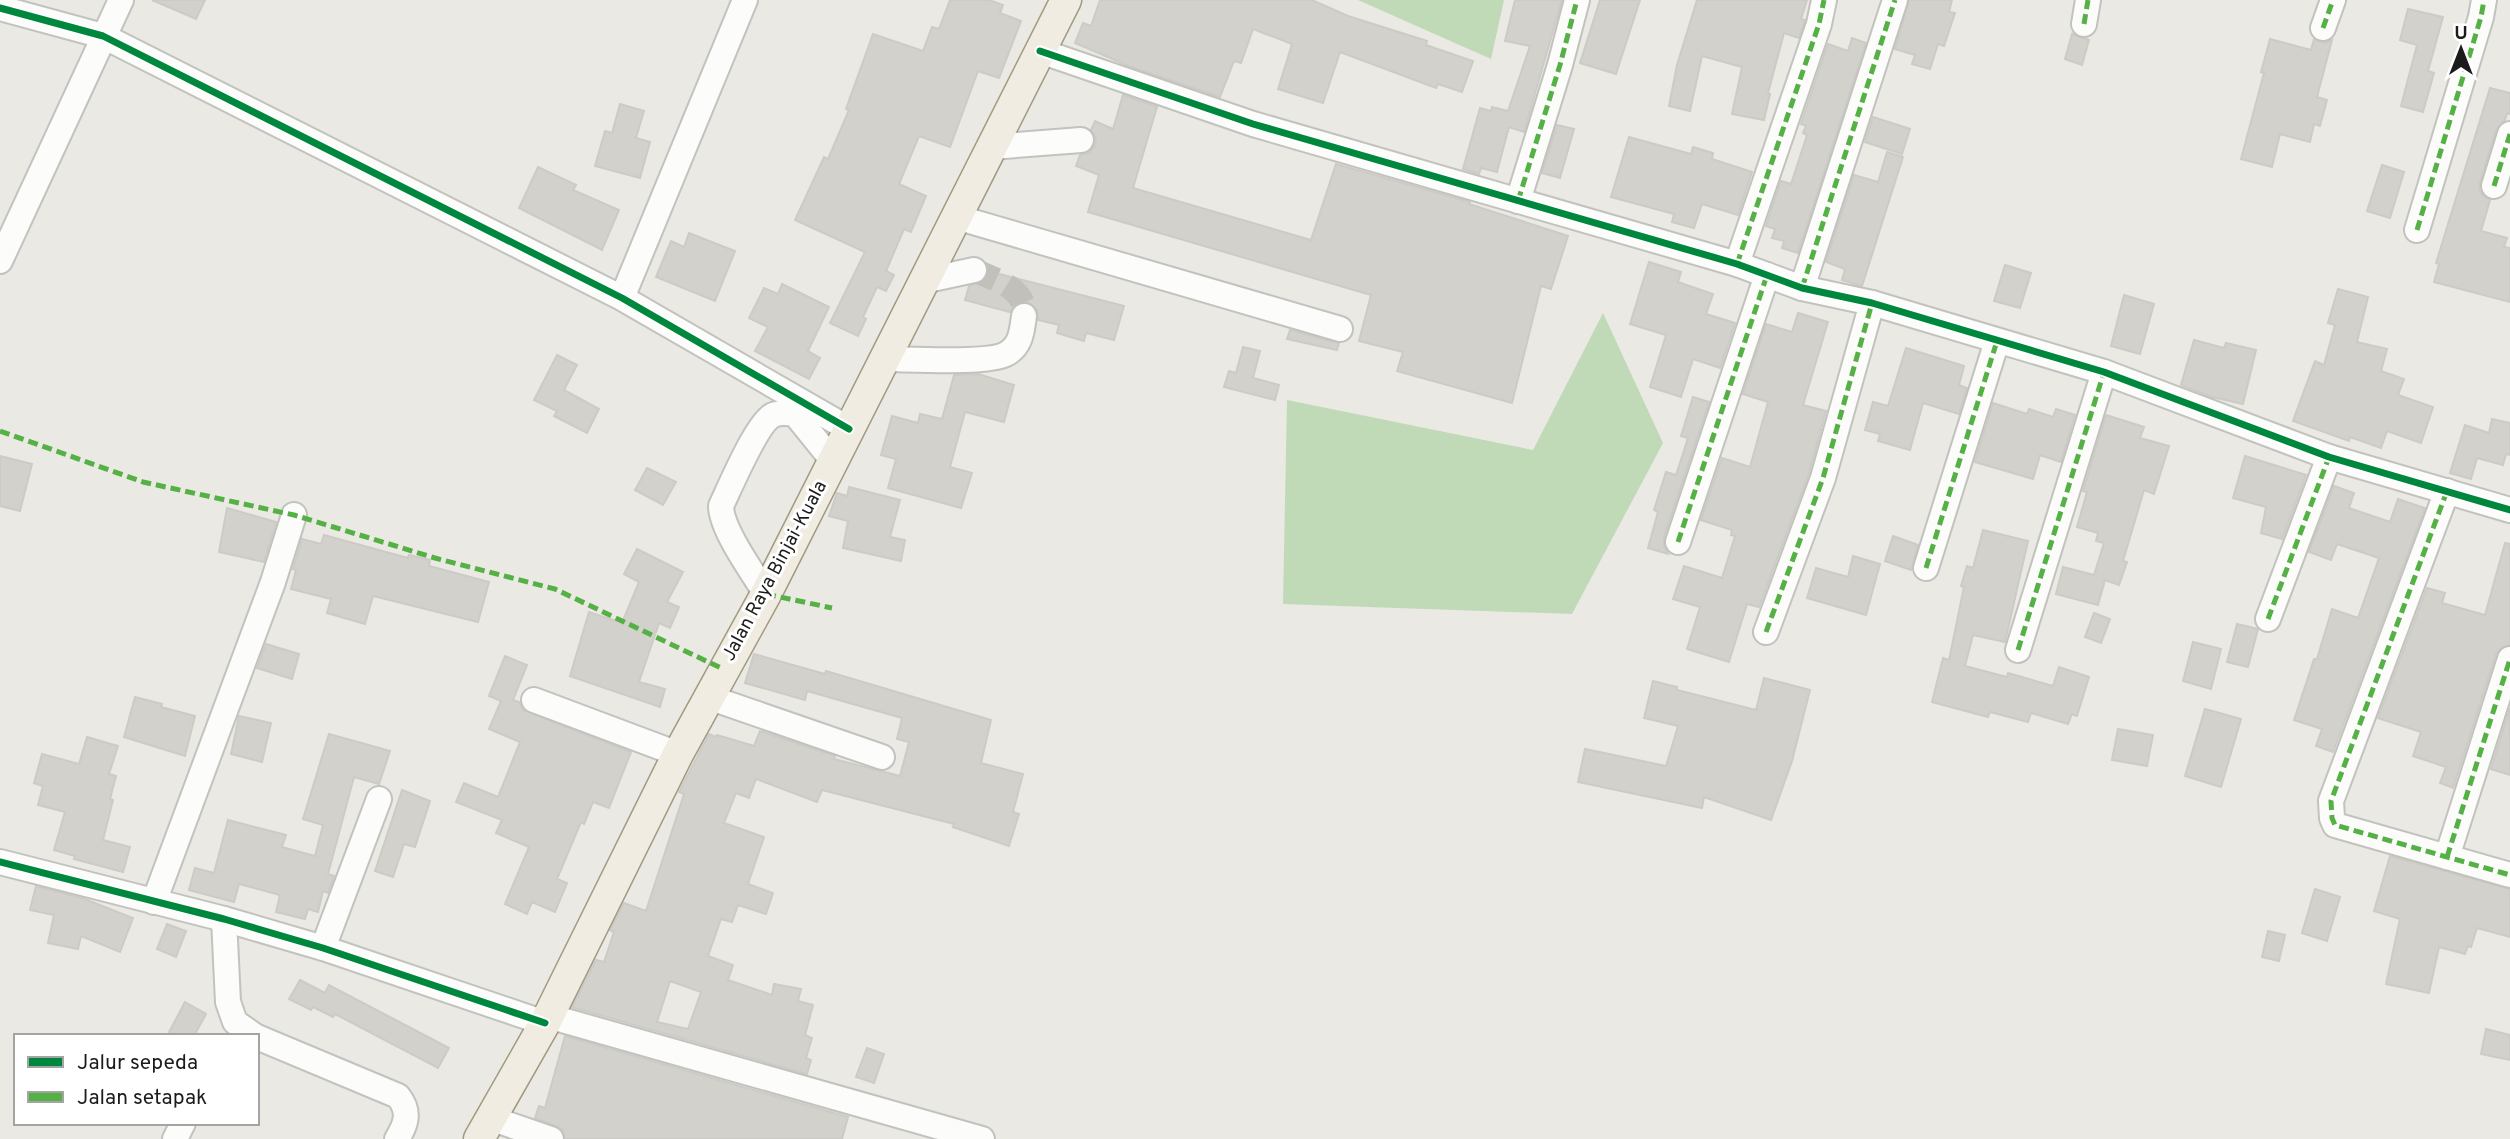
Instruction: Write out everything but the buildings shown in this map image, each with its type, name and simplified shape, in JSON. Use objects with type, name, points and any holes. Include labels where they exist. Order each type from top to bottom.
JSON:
[{"type":"main road","name":"Jalan Raya Binjai-Kuala","points":[[484,1128],[547,1019],[678,754],[766,594],[1066,0]]},
{"type":"street","points":[[0,261],[121,0]]},
{"type":"street","points":[[622,298],[745,0]]},
{"type":"street","points":[[1518,201],[1577,0]]},
{"type":"street","points":[[1737,264],[1819,24],[1824,0]]},
{"type":"street","points":[[1802,288],[1895,0]]},
{"type":"street","points":[[2323,28],[2333,0]]},
{"type":"street","points":[[2417,230],[2484,0]]},
{"type":"street","points":[[0,8],[103,36],[622,298],[849,429]]},
{"type":"street","points":[[1040,51],[1253,124],[1737,264],[1802,288],[1872,303],[2104,372],[2329,457],[2510,510]]},
{"type":"street","points":[[2494,186],[2510,134]]},
{"type":"street","points":[[991,147],[1082,140]]},
{"type":"street","points":[[956,218],[1340,329]]},
{"type":"street","points":[[923,281],[974,270]]},
{"type":"street","points":[[1678,542],[1767,275]]},
{"type":"street","points":[[1766,632],[1823,478],[1872,303]]},
{"type":"street","points":[[884,359],[984,359],[1006,354],[1021,338],[1024,316]]},
{"type":"street","points":[[1926,568],[1997,341]]},
{"type":"street","points":[[2018,650],[2104,372]]},
{"type":"street","points":[[766,594],[721,512],[721,506],[743,460],[765,422],[773,415],[785,413],[795,414],[833,461]]},
{"type":"street","points":[[2268,619],[2329,457]]},
{"type":"street","points":[[2447,491],[2330,810],[2335,825],[2510,875]]},
{"type":"street","points":[[154,902],[273,582],[294,515]]},
{"type":"street","points":[[2448,857],[2510,659]]},
{"type":"street","points":[[709,697],[882,757]]},
{"type":"street","points":[[534,700],[678,754]]},
{"type":"street","points":[[323,948],[379,799]]},
{"type":"street","points":[[0,862],[224,919],[547,1019],[982,1139]]},
{"type":"street","points":[[224,919],[228,1002],[244,1033]]},
{"type":"street","points":[[259,1039],[398,1096],[404,1103],[407,1114],[405,1126],[397,1139]]},
{"type":"street","points":[[484,1128],[551,1139]]},
{"type":"green space","points":[[1358,0],[1504,0],[1491,59]]},
{"type":"green space","points":[[1603,313],[1663,443],[1572,614],[1283,604],[1287,400],[1533,450]]},
{"type":"tunnel","points":[[974,270],[1015,292],[1024,306],[1024,316]]},
{"type":"marked path","points":[[1518,201],[1577,0]]},
{"type":"marked path","points":[[1737,264],[1819,24],[1824,0]]},
{"type":"marked path","points":[[1802,288],[1895,0]]},
{"type":"marked path","points":[[2084,24],[2088,0]]},
{"type":"marked path","points":[[2323,28],[2333,0]]},
{"type":"marked path","points":[[2417,230],[2484,0]]},
{"type":"marked path","points":[[2494,186],[2510,134]]},
{"type":"marked path","points":[[1678,542],[1767,275]]},
{"type":"marked path","points":[[1766,632],[1823,478],[1872,303]]},
{"type":"marked path","points":[[1926,568],[1997,341]]},
{"type":"marked path","points":[[2018,650],[2104,372]]},
{"type":"marked path","points":[[0,431],[143,482],[294,515],[435,558],[555,589],[723,669]]},
{"type":"marked path","points":[[2268,619],[2329,457]]},
{"type":"marked path","points":[[2447,491],[2331,801],[2332,818],[2335,825],[2510,875]]},
{"type":"marked path","points":[[766,594],[832,608]]},
{"type":"marked path","points":[[2447,857],[2510,659]]},
{"type":"cycle path","points":[[0,8],[103,36],[622,298],[849,429]]},
{"type":"cycle path","points":[[1040,51],[1253,124],[1737,264],[1802,288],[1872,303],[2104,372],[2329,457],[2510,510]]},
{"type":"cycle path","points":[[0,862],[224,919],[323,948],[545,1023]]}]
